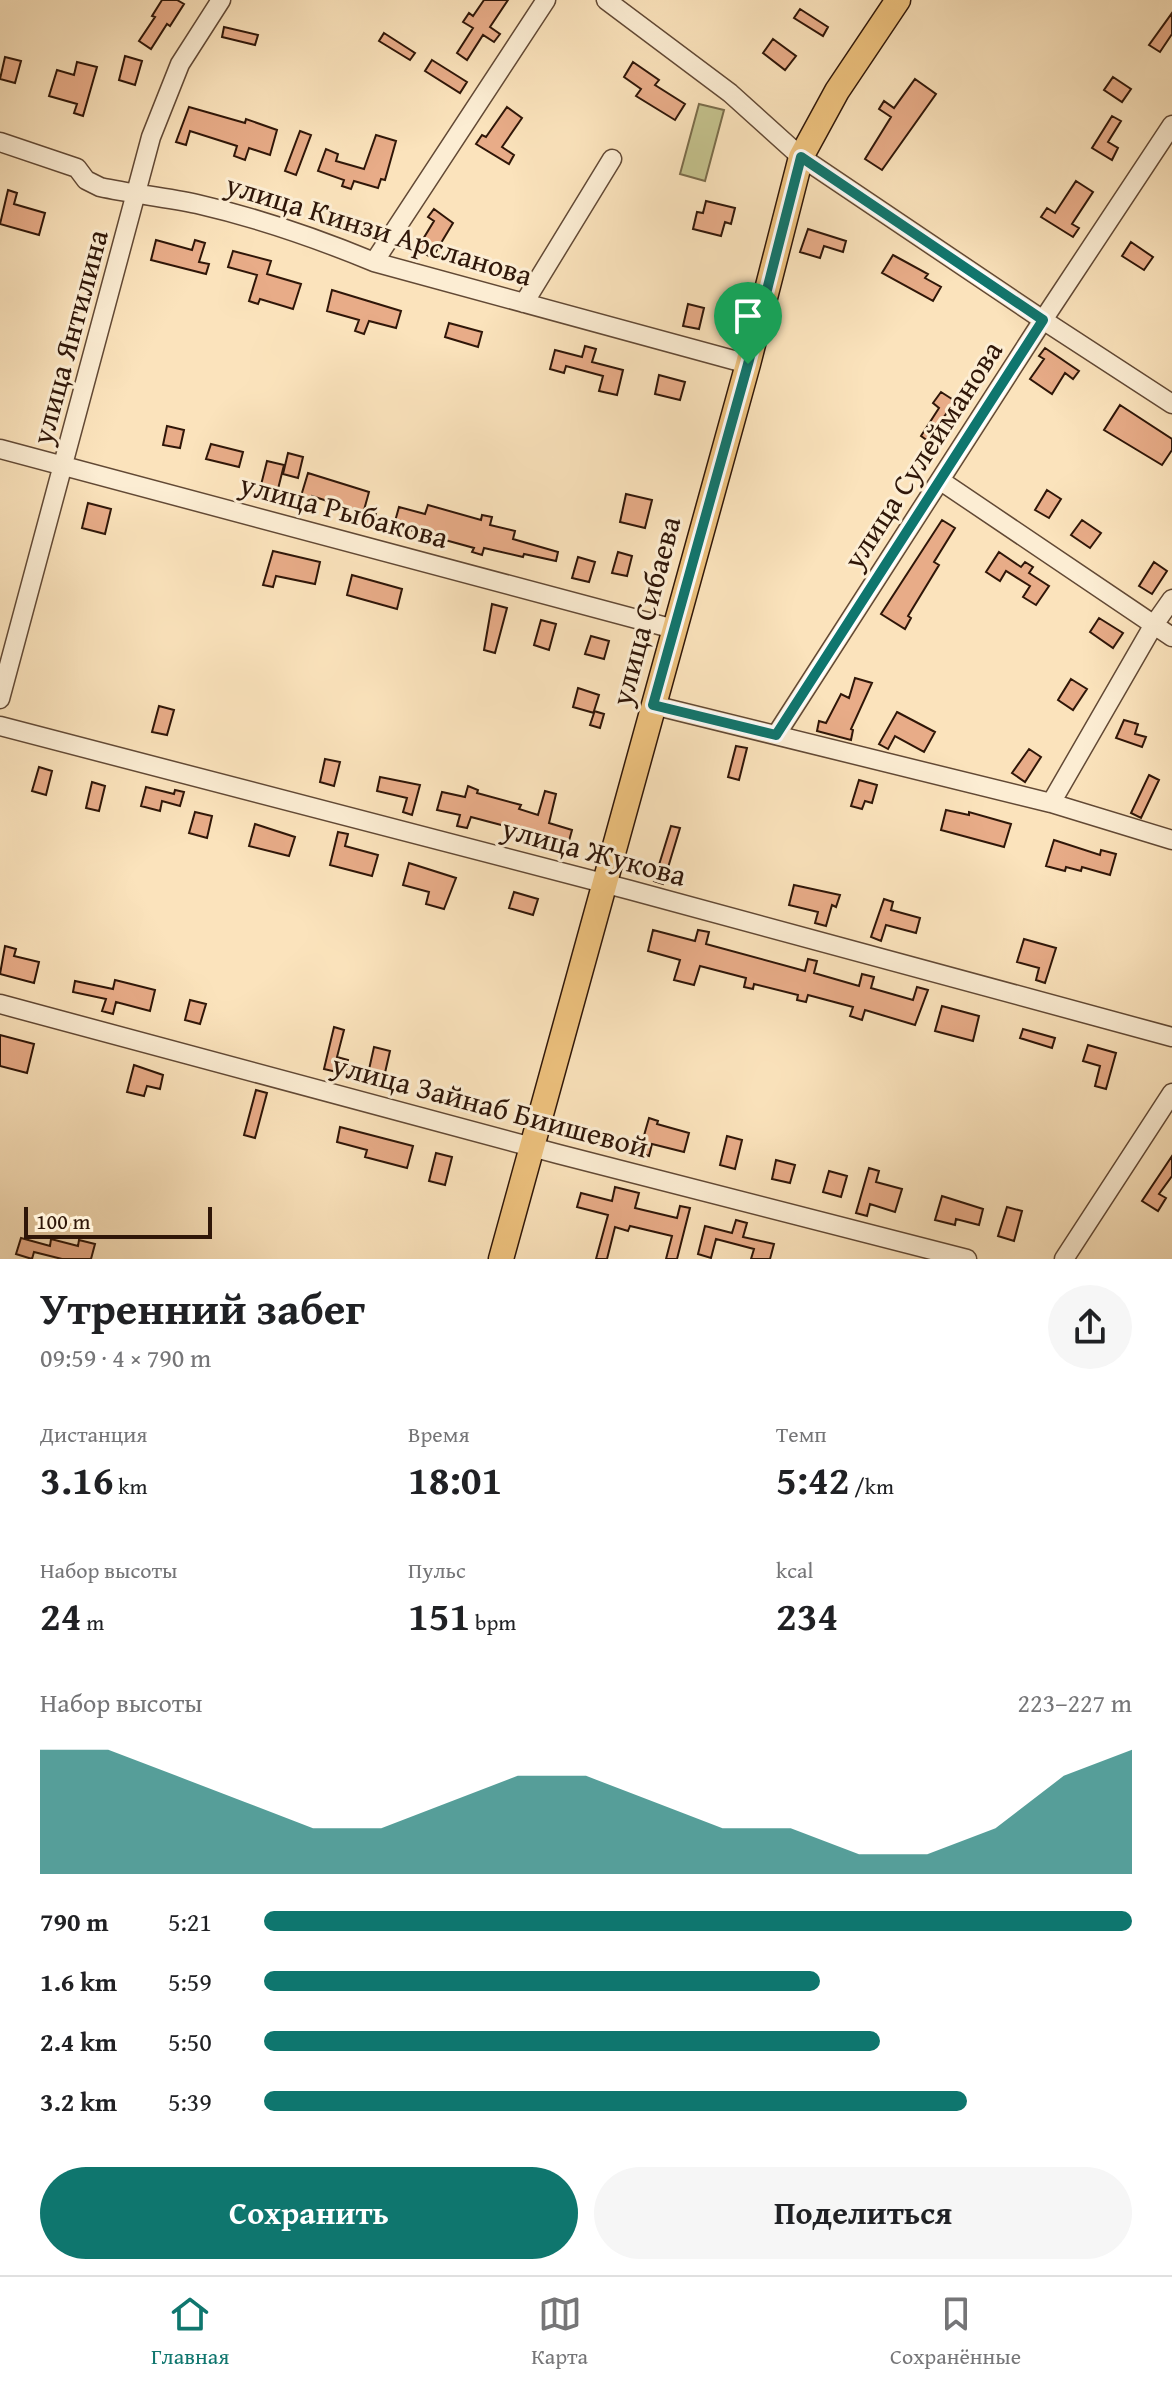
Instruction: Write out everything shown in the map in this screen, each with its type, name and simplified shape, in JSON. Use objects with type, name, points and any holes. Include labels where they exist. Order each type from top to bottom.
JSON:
[{"type":"main road","name":"улица Сибаева","points":[[501,1259],[748,364],[801,157],[837,91],[898,0]]},
{"type":"street","name":"улица Янтилина","points":[[0,699],[151,137],[180,64],[221,0]]},
{"type":"street","points":[[374,262],[546,0]]},
{"type":"street","points":[[606,0],[730,93],[801,157],[1172,404]]},
{"type":"street","name":"улица Сулейманова","points":[[776,735],[1172,125]]},
{"type":"street","name":"улица Кинзи Арсланова","points":[[0,142],[77,168],[86,180],[100,187],[194,203],[227,212],[316,238],[374,262],[748,364]]},
{"type":"street","points":[[524,303],[612,159]]},
{"type":"street","name":"улица Рыбакова","points":[[0,449],[674,629]]},
{"type":"street","points":[[941,481],[1172,637]]},
{"type":"street","points":[[1051,803],[1153,626],[1172,599]]},
{"type":"street","points":[[653,705],[1051,803],[1172,840]]},
{"type":"street","name":"улица Жукова","points":[[0,726],[606,884],[1172,1037]]},
{"type":"street","name":"улица Зайнаб Биишевой","points":[[0,1004],[532,1147],[967,1259]]},
{"type":"street","points":[[1064,1259],[1172,1093]]},
{"type":"shaded area","points":[[699,104],[724,110],[705,181],[680,174]]},
{"type":"building","points":[[162,0],[177,0],[184,4],[151,49],[139,41]]},
{"type":"building","points":[[484,0],[508,0],[490,27],[500,34],[494,42],[483,35],[467,60],[457,53],[473,28],[463,22],[469,13],[473,16]]},
{"type":"building","points":[[800,9],[828,27],[823,36],[794,18]]},
{"type":"building","points":[[1172,13],[1172,34],[1160,52],[1149,45]]},
{"type":"building","points":[[224,27],[258,35],[255,45],[222,37]]},
{"type":"building","points":[[384,33],[415,53],[410,60],[379,41]]},
{"type":"building","points":[[773,39],[796,56],[785,70],[763,53]]},
{"type":"building","points":[[125,56],[142,61],[135,85],[119,80]]},
{"type":"building","points":[[5,57],[21,61],[15,83],[0,79]]},
{"type":"building","points":[[432,60],[467,82],[460,93],[425,71]]},
{"type":"building","points":[[77,62],[97,67],[83,116],[74,113],[77,104],[49,96],[57,70],[74,75]]},
{"type":"building","points":[[633,62],[659,80],[655,85],[685,104],[675,120],[636,96],[641,89],[624,77]]},
{"type":"building","points":[[1113,77],[1131,89],[1122,102],[1104,90]]},
{"type":"building","points":[[915,79],[936,94],[882,170],[865,159],[891,117],[879,109],[884,101],[894,108]]},
{"type":"building","points":[[189,107],[245,123],[246,119],[277,130],[270,155],[249,148],[245,160],[234,156],[237,146],[190,131],[186,145],[176,142]]},
{"type":"building","points":[[507,107],[522,118],[502,147],[514,155],[509,164],[476,144],[482,135],[486,137]]},
{"type":"building","points":[[1112,116],[1121,121],[1108,142],[1118,148],[1112,160],[1092,148]]},
{"type":"building","points":[[300,131],[311,135],[296,175],[285,171]]},
{"type":"building","points":[[376,135],[396,141],[385,180],[381,179],[378,188],[354,181],[351,189],[342,186],[344,180],[318,171],[326,149],[338,154],[336,161],[364,169]]},
{"type":"building","points":[[1076,181],[1093,192],[1072,224],[1079,228],[1073,237],[1041,217],[1047,208],[1055,213]]},
{"type":"building","points":[[8,190],[17,193],[14,204],[45,213],[39,235],[0,224]]},
{"type":"building","points":[[706,201],[735,208],[731,224],[725,222],[721,236],[693,229],[697,212],[703,213]]},
{"type":"building","points":[[434,209],[453,223],[432,258],[417,249],[434,221],[428,217]]},
{"type":"building","points":[[808,229],[846,241],[843,252],[824,246],[820,258],[800,252]]},
{"type":"building","points":[[156,240],[192,250],[195,240],[205,243],[199,262],[209,264],[206,274],[151,260]]},
{"type":"building","points":[[1131,242],[1153,257],[1144,270],[1122,256]]},
{"type":"building","points":[[233,251],[271,261],[267,274],[301,284],[293,309],[260,299],[258,304],[249,301],[257,275],[228,267]]},
{"type":"building","points":[[893,255],[928,274],[925,278],[941,287],[933,301],[882,273]]},
{"type":"building","points":[[332,290],[401,311],[396,328],[369,321],[364,334],[355,331],[359,320],[327,311]]},
{"type":"building","points":[[688,304],[704,308],[699,329],[683,326]]},
{"type":"building","points":[[449,323],[482,332],[478,347],[445,337]]},
{"type":"building","points":[[585,346],[596,349],[592,362],[623,370],[617,395],[599,391],[603,376],[566,366],[564,373],[550,369],[555,350],[582,357]]},
{"type":"building","points":[[1045,348],[1079,371],[1073,379],[1065,373],[1052,394],[1030,379],[1044,359],[1039,356]]},
{"type":"building","points":[[659,375],[685,382],[680,400],[655,394]]},
{"type":"building","points":[[941,392],[955,401],[937,427],[944,432],[939,440],[932,436],[928,441],[921,436],[939,408],[933,403]]},
{"type":"building","points":[[1120,405],[1172,439],[1172,450],[1162,465],[1104,430]]},
{"type":"building","points":[[167,426],[184,430],[180,448],[163,445]]},
{"type":"building","points":[[211,444],[243,452],[239,467],[206,459]]},
{"type":"building","points":[[288,453],[303,457],[298,478],[283,474]]},
{"type":"building","points":[[267,461],[284,465],[277,493],[260,489]]},
{"type":"building","points":[[308,473],[369,492],[364,510],[376,513],[372,527],[352,521],[355,510],[312,496],[308,509],[298,506]]},
{"type":"building","points":[[1047,490],[1061,499],[1049,518],[1035,510]]},
{"type":"building","points":[[626,494],[652,500],[645,528],[620,522]]},
{"type":"building","points":[[88,503],[111,509],[105,534],[82,528]]},
{"type":"building","points":[[428,505],[481,520],[482,515],[492,517],[490,525],[515,531],[513,539],[558,552],[556,561],[484,548],[482,555],[472,552],[474,548],[427,535],[426,541],[416,538],[417,532],[394,525],[399,507],[425,514]]},
{"type":"building","points":[[942,520],[955,528],[934,562],[939,565],[908,616],[911,618],[905,629],[881,614]]},
{"type":"building","points":[[1082,520],[1101,533],[1090,548],[1071,535]]},
{"type":"building","points":[[273,551],[320,562],[315,584],[276,576],[273,587],[263,585]]},
{"type":"building","points":[[618,552],[632,556],[627,576],[612,573]]},
{"type":"building","points":[[999,552],[1021,567],[1025,562],[1033,567],[1029,573],[1049,586],[1036,605],[1023,597],[1030,586],[1006,571],[1000,581],[986,572]]},
{"type":"building","points":[[578,557],[595,562],[589,582],[572,578]]},
{"type":"building","points":[[1154,562],[1167,571],[1152,594],[1139,586]]},
{"type":"building","points":[[352,575],[402,589],[397,609],[347,595]]},
{"type":"building","points":[[492,604],[507,608],[495,653],[484,650]]},
{"type":"building","points":[[1099,618],[1123,633],[1113,648],[1090,632]]},
{"type":"building","points":[[541,620],[556,624],[549,650],[534,645]]},
{"type":"building","points":[[591,636],[609,641],[604,659],[585,654]]},
{"type":"building","points":[[855,678],[872,683],[851,729],[851,740],[817,731],[819,721],[826,723],[841,694],[849,698]]},
{"type":"building","points":[[1071,679],[1087,689],[1073,710],[1058,700]]},
{"type":"building","points":[[578,688],[599,695],[594,711],[604,714],[600,728],[590,725],[594,713],[573,707]]},
{"type":"building","points":[[159,706],[174,710],[167,735],[152,732]]},
{"type":"building","points":[[897,712],[935,732],[924,752],[895,736],[888,749],[879,744]]},
{"type":"building","points":[[1124,720],[1138,724],[1135,734],[1146,737],[1142,747],[1116,738]]},
{"type":"building","points":[[736,746],[747,748],[739,780],[728,777]]},
{"type":"building","points":[[1029,749],[1041,757],[1025,782],[1012,773]]},
{"type":"building","points":[[325,759],[340,762],[334,786],[320,782]]},
{"type":"building","points":[[39,767],[52,771],[46,795],[32,791]]},
{"type":"building","points":[[1149,775],[1159,780],[1141,818],[1131,813]]},
{"type":"building","points":[[380,777],[420,785],[412,815],[403,812],[407,798],[377,791]]},
{"type":"building","points":[[859,780],[877,785],[872,803],[865,801],[862,809],[851,806]]},
{"type":"building","points":[[92,782],[105,786],[99,811],[86,808]]},
{"type":"building","points":[[468,786],[478,790],[477,793],[521,805],[519,809],[538,815],[545,791],[556,794],[549,823],[572,830],[565,855],[554,852],[557,841],[471,817],[467,828],[457,826],[460,815],[437,810],[442,792],[465,797]]},
{"type":"building","points":[[146,787],[174,794],[175,790],[184,792],[180,806],[162,801],[160,811],[141,806]]},
{"type":"building","points":[[946,810],[969,815],[969,812],[1011,824],[1004,847],[941,830]]},
{"type":"building","points":[[195,812],[212,816],[207,838],[189,833]]},
{"type":"building","points":[[255,824],[295,837],[289,856],[249,846]]},
{"type":"building","points":[[671,826],[680,828],[663,884],[654,881]]},
{"type":"building","points":[[338,832],[348,834],[345,846],[378,855],[372,876],[330,865]]},
{"type":"building","points":[[1054,840],[1100,855],[1101,850],[1116,854],[1110,875],[1082,867],[1081,871],[1066,867],[1065,871],[1046,866]]},
{"type":"building","points":[[409,863],[456,878],[444,909],[426,904],[429,892],[403,885]]},
{"type":"building","points":[[794,885],[840,895],[836,907],[832,905],[826,926],[815,923],[818,912],[789,905]]},
{"type":"building","points":[[514,892],[538,899],[533,915],[509,908]]},
{"type":"building","points":[[884,899],[893,902],[891,910],[920,918],[916,933],[886,925],[881,941],[871,937]]},
{"type":"building","points":[[653,930],[695,941],[698,930],[709,932],[706,944],[805,971],[808,959],[817,961],[814,973],[859,986],[862,974],[874,977],[871,988],[913,1000],[917,987],[928,990],[915,1025],[865,1010],[862,1020],[850,1016],[853,1007],[808,995],[806,1002],[797,1000],[798,995],[754,984],[753,989],[744,987],[746,978],[700,966],[694,985],[674,980],[680,960],[648,951]]},
{"type":"building","points":[[1024,939],[1056,948],[1045,983],[1036,980],[1039,968],[1017,962]]},
{"type":"building","points":[[5,946],[16,949],[14,956],[39,962],[34,983],[0,974]]},
{"type":"building","points":[[115,980],[155,990],[150,1011],[116,1002],[113,1014],[102,1011],[106,999],[73,992],[75,981],[113,989]]},
{"type":"building","points":[[190,1000],[206,1004],[200,1024],[185,1020]]},
{"type":"building","points":[[942,1006],[979,1016],[973,1041],[935,1031]]},
{"type":"building","points":[[334,1027],[344,1030],[337,1057],[348,1060],[345,1074],[324,1069]]},
{"type":"building","points":[[1023,1029],[1055,1038],[1052,1048],[1020,1038]]},
{"type":"building","points":[[0,1035],[34,1044],[27,1073],[0,1066]]},
{"type":"building","points":[[1088,1045],[1116,1053],[1106,1089],[1095,1086],[1100,1066],[1083,1061]]},
{"type":"building","points":[[374,1047],[390,1051],[384,1077],[368,1074]]},
{"type":"building","points":[[134,1065],[163,1075],[160,1089],[147,1086],[144,1096],[127,1092]]},
{"type":"building","points":[[256,1090],[267,1093],[255,1138],[244,1135]]},
{"type":"building","points":[[649,1118],[658,1121],[657,1124],[689,1133],[684,1152],[652,1144],[649,1156],[639,1153]]},
{"type":"building","points":[[340,1127],[413,1146],[407,1168],[365,1157],[367,1150],[337,1142]]},
{"type":"building","points":[[727,1136],[742,1140],[735,1169],[720,1165]]},
{"type":"building","points":[[436,1153],[452,1157],[445,1185],[429,1181]]},
{"type":"building","points":[[1172,1156],[1172,1176],[1159,1194],[1166,1198],[1158,1211],[1142,1201]]},
{"type":"building","points":[[776,1160],[795,1165],[790,1183],[772,1179]]},
{"type":"building","points":[[869,1168],[879,1171],[876,1182],[902,1189],[895,1212],[870,1204],[867,1216],[856,1213]]},
{"type":"building","points":[[829,1171],[847,1176],[841,1197],[823,1192]]},
{"type":"building","points":[[615,1187],[639,1193],[635,1208],[677,1218],[680,1206],[690,1208],[677,1259],[666,1259],[672,1236],[630,1226],[628,1231],[615,1227],[607,1259],[596,1259],[608,1215],[577,1207],[581,1193],[612,1201]]},
{"type":"building","points":[[942,1196],[983,1209],[979,1225],[956,1219],[955,1225],[935,1220]]},
{"type":"building","points":[[1007,1207],[1022,1211],[1014,1241],[998,1236]]},
{"type":"building","points":[[736,1220],[747,1223],[743,1237],[774,1244],[770,1259],[751,1259],[754,1249],[716,1239],[711,1258],[698,1254],[705,1226],[732,1233]]},
{"type":"building","points":[[21,1238],[50,1246],[51,1239],[78,1246],[79,1240],[95,1244],[91,1259],[62,1259],[34,1252],[32,1259],[16,1254]]},
{"type":"route","points":[[801,157],[1043,320],[776,735],[653,705],[748,364],[801,157]]}]
